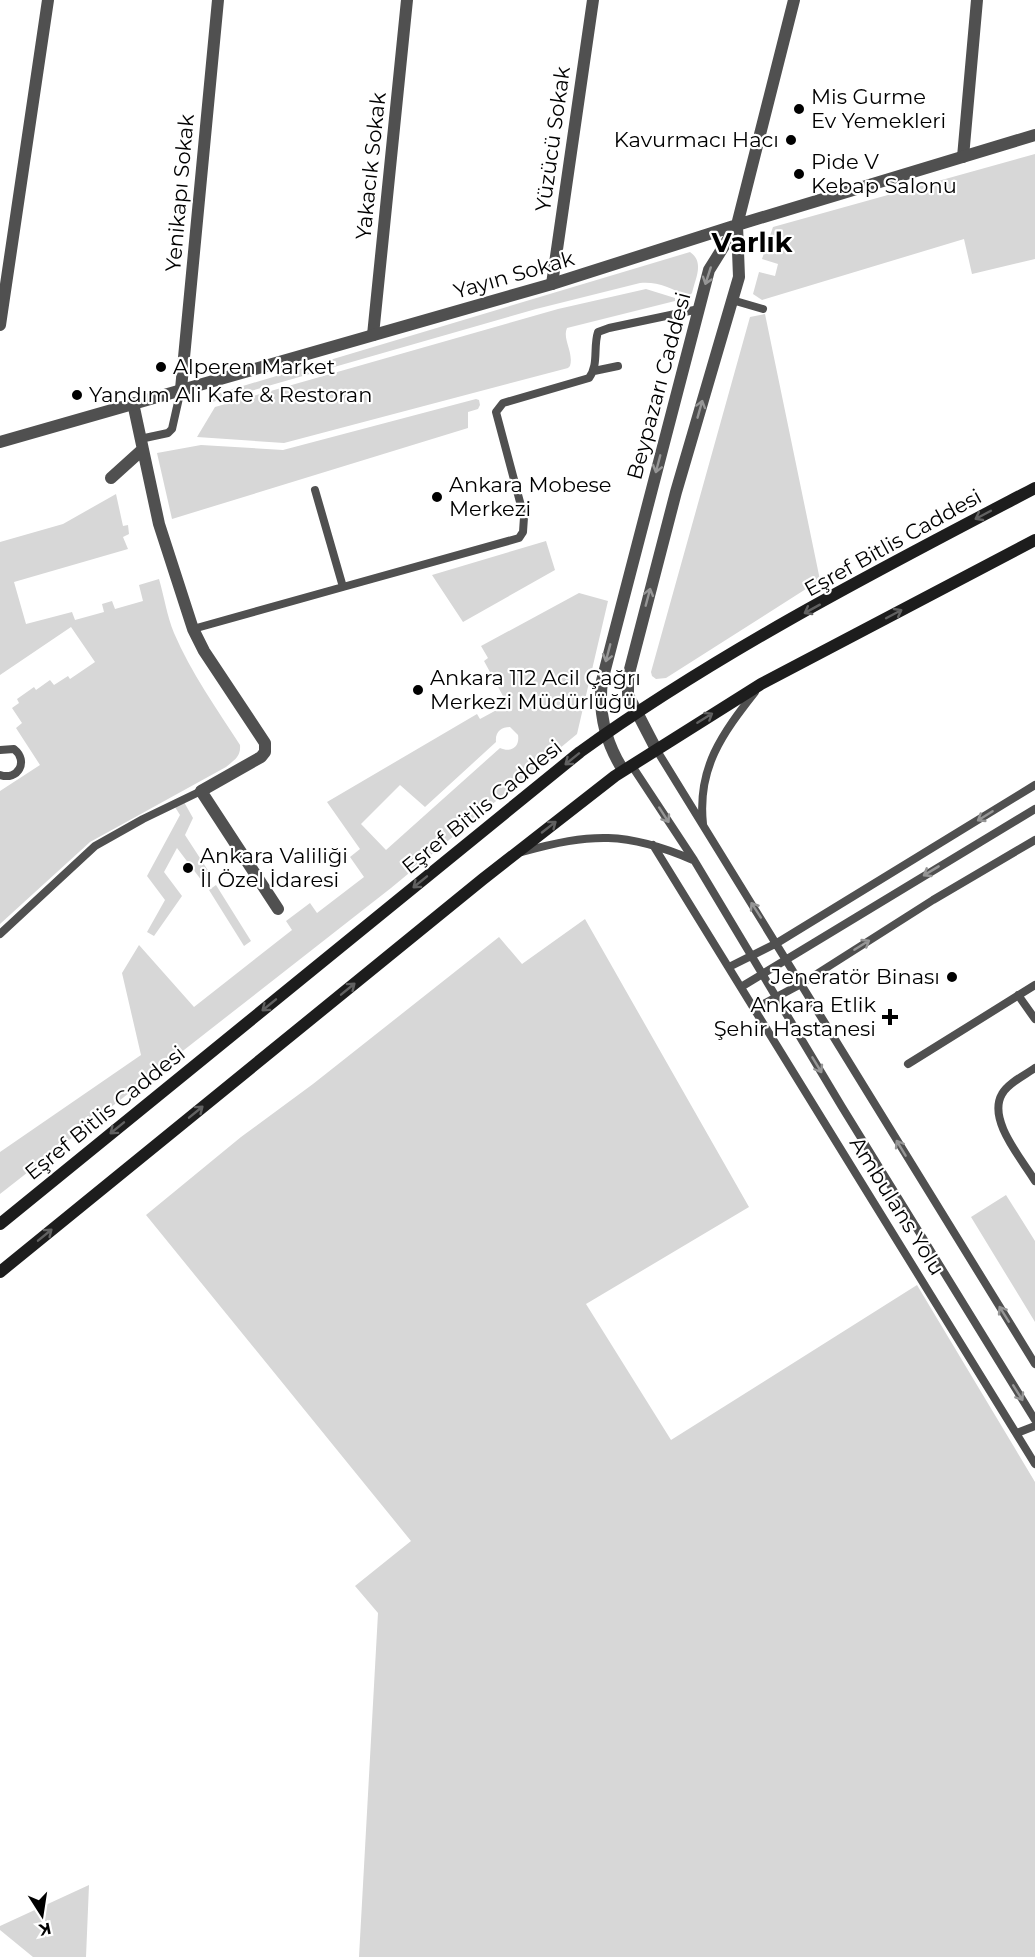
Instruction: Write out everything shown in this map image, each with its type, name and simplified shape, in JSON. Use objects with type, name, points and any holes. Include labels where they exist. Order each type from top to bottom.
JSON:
[{"type":"main road","name":"Eşref Bitlis Caddesi","points":[[0,1224],[580,752],[748,645],[914,552],[1035,488]]},
{"type":"main road","points":[[0,1272],[514,854],[627,768],[761,684],[1035,542]]},
{"type":"street","points":[[0,325],[48,0]]},
{"type":"street","name":"Yenikapı Sokak","points":[[181,389],[218,0]]},
{"type":"street","name":"Yakacık Sokak","points":[[373,335],[407,0]]},
{"type":"street","name":"Yüzücü Sokak","points":[[552,284],[593,0]]},
{"type":"street","name":"Beypazarı Caddesi","points":[[656,749],[628,695],[628,677],[676,492],[739,277],[737,225],[794,0]]},
{"type":"street","points":[[963,157],[977,0]]},
{"type":"street","name":"Yayın Sokak","points":[[0,442],[552,284],[737,225],[1035,135]]},
{"type":"street","name":"Beypazarı Caddesi","points":[[627,768],[611,750],[606,734],[600,696],[606,663],[709,270],[737,225]]},
{"type":"street","points":[[133,403],[159,524],[193,629],[204,651],[265,744],[265,752],[261,757],[201,791],[278,909]]},
{"type":"street","points":[[111,478],[141,445]]},
{"type":"lane","points":[[732,300],[764,309]]},
{"type":"lane","points":[[193,629],[519,538],[523,532],[524,517],[496,412],[499,406],[589,378],[594,371],[595,340],[598,332],[699,309]]},
{"type":"lane","points":[[594,371],[618,366]]},
{"type":"lane","points":[[141,445],[172,429],[181,389]]},
{"type":"lane","points":[[315,490],[344,587]]},
{"type":"lane","points":[[703,828],[704,780],[712,757],[721,738],[761,684]]},
{"type":"lane","points":[[0,750],[14,749],[22,761],[16,774],[7,777],[0,775]]},
{"type":"lane","points":[[656,749],[1035,1364]]},
{"type":"lane","points":[[627,768],[694,860],[1035,1420]]},
{"type":"lane","points":[[729,967],[777,943],[1035,785]]},
{"type":"lane","points":[[0,934],[95,846],[142,819],[201,791]]},
{"type":"lane","points":[[741,987],[1035,809]]},
{"type":"lane","points":[[514,854],[562,841],[585,838],[622,838],[653,845],[694,860]]},
{"type":"lane","points":[[754,1010],[801,984],[933,900],[1035,840]]},
{"type":"lane","name":"Ambulans Yolu","points":[[653,845],[1035,1464]]},
{"type":"lane","points":[[908,1064],[1035,985]]},
{"type":"lane","points":[[1018,995],[1035,1019]]},
{"type":"lane","points":[[1035,1068],[1003,1093],[998,1112],[1001,1126],[1035,1181]]},
{"type":"lane","points":[[1017,1433],[1035,1426]]},
{"type":"shaded area","points":[[1035,154],[1035,259],[972,274],[964,239],[762,300],[753,294],[759,272],[775,276],[778,264],[762,259],[773,227]]},
{"type":"shaded area","points":[[690,252],[695,256],[698,266],[697,277],[689,296],[658,284],[640,283],[536,309],[209,403],[213,395]]},
{"type":"shaded area","points":[[646,289],[675,298],[675,301],[567,328],[566,337],[571,356],[568,368],[284,443],[197,437],[215,407],[558,309]]},
{"type":"shaded area","points":[[765,314],[820,580],[666,678],[656,679],[651,672],[750,317]]},
{"type":"shaded area","points":[[479,400],[480,405],[478,409],[468,412],[468,428],[172,519],[157,453],[201,445],[283,450]]},
{"type":"shaded area","points":[[116,494],[123,526],[128,525],[129,534],[123,537],[128,549],[14,582],[26,624],[72,612],[75,620],[104,612],[102,604],[112,601],[115,609],[143,601],[139,585],[159,579],[174,633],[188,662],[240,745],[239,753],[226,767],[90,842],[0,924],[0,791],[40,765],[16,728],[22,723],[12,708],[19,703],[17,699],[34,687],[36,690],[50,680],[54,685],[68,676],[70,679],[95,662],[71,627],[0,675],[0,542],[63,524]]},
{"type":"shaded area","points":[[546,541],[555,570],[463,622],[432,575]]},
{"type":"shaded area","points":[[579,593],[608,601],[577,734],[391,888],[0,1194],[0,1152],[141,1055],[122,973],[139,945],[194,1007],[292,930],[286,921],[310,903],[317,913],[364,877],[350,857],[360,849],[327,802],[477,714],[480,719],[504,706],[501,698],[503,696],[484,661],[488,658],[481,646]],"holes":[[[510,727],[518,735],[518,743],[514,748],[508,750],[500,748],[386,850],[361,824],[400,785],[425,807],[496,742],[496,735],[501,729]]]},
{"type":"shaded area","points":[[184,802],[193,818],[185,835],[211,875],[202,881],[177,848],[164,872],[182,896],[154,936],[147,932],[165,900],[147,876],[180,815],[175,807]]},
{"type":"shaded area","points":[[216,885],[251,941],[244,946],[209,890]]},
{"type":"shaded area","points":[[585,919],[749,1207],[586,1304],[671,1440],[917,1285],[1035,1482],[1035,1957],[359,1957],[378,1613],[355,1586],[411,1541],[146,1215],[241,1137],[313,1084],[499,937],[522,964]]},
{"type":"shaded area","points":[[1006,1195],[1035,1241],[1035,1322],[971,1217]]},
{"type":"shaded area","points":[[89,1885],[86,1957],[33,1957],[0,1930],[0,1926]]},
{"type":"place","name":"Mis Gurme Ev Yemekleri","points":[[799,109]]},
{"type":"place","name":"Kavurmacı Hacı","points":[[791,140]]},
{"type":"place","name":"Pide V Kebap Salonu","points":[[799,174]]},
{"type":"place","name":"Alperen Market","points":[[161,367]]},
{"type":"place","name":"Yandım Ali Kafe & Restoran","points":[[77,395]]},
{"type":"place","name":"Ankara Mobese Merkezi","points":[[437,497]]},
{"type":"place","name":"Ankara 112 Acil Çağrı Merkezi Müdürlüğü","points":[[418,690]]},
{"type":"place","name":"Ankara Valiliği İl Özel İdaresi","points":[[188,868]]},
{"type":"place","name":"Jeneratör Binası","points":[[952,977]]},
{"type":"place","name":"Ankara Etlik Şehir Hastanesi","points":[[890,1017]]},
{"type":"district","name":"Varlık","points":[[752,243]]}]
